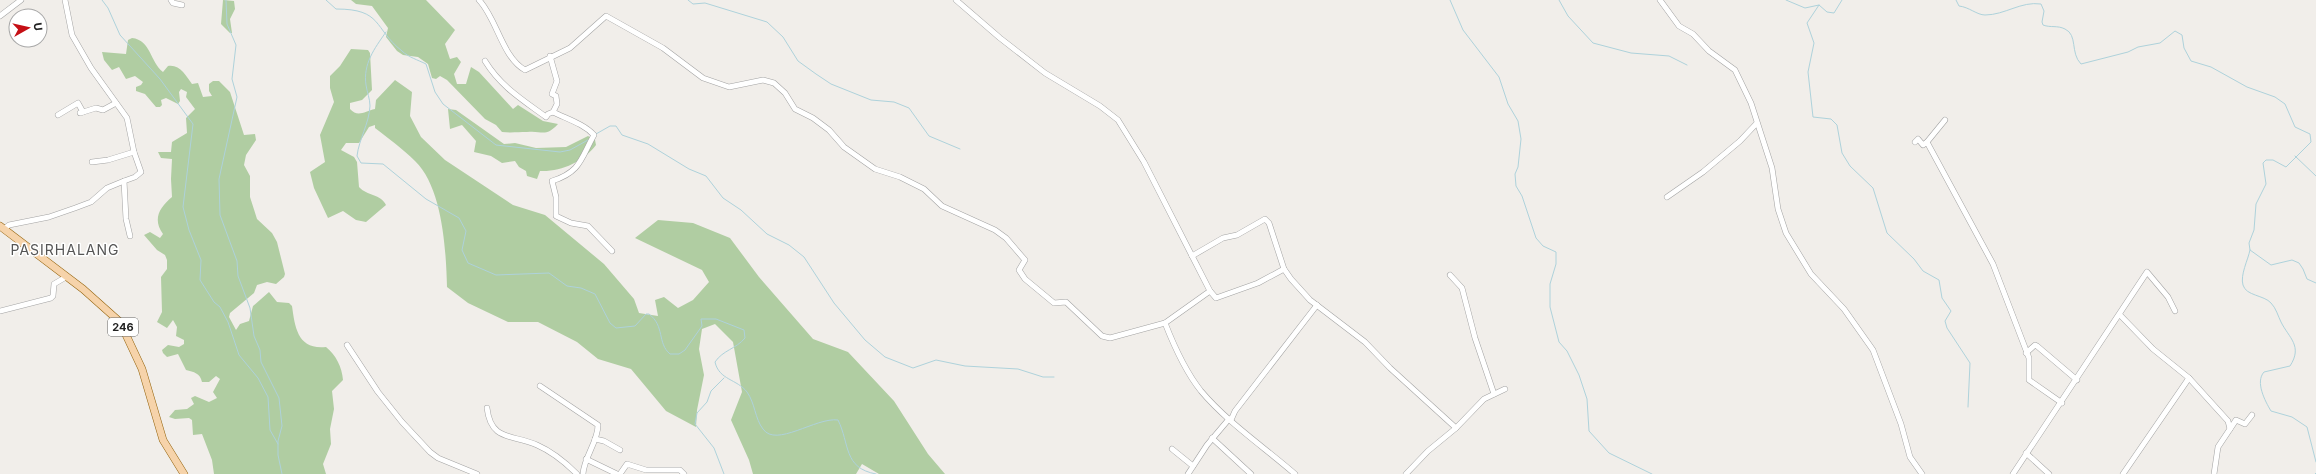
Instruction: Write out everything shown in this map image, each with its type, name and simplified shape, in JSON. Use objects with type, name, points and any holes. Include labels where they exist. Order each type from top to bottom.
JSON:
[{"type":"main road","name":"246","points":[[2,228],[114,316],[122,326],[142,369],[163,440],[184,474]]},
{"type":"street","points":[[0,16],[21,0]]},
{"type":"street","points":[[2,228],[9,225],[49,217],[91,202],[107,188],[141,173],[134,152],[130,124],[90,68],[72,35],[65,0]]},
{"type":"street","points":[[171,0],[173,3],[182,5]]},
{"type":"street","points":[[479,0],[490,13],[505,46],[524,69],[528,69],[550,56],[570,48],[592,31],[602,18],[607,16],[663,48],[703,78],[729,87],[763,80],[770,81],[785,93],[795,109],[813,118],[829,130],[844,147],[875,169],[912,183],[924,190],[942,206],[995,230],[1006,238],[1025,260],[1019,270],[1026,279],[1054,303],[1066,302],[1102,336],[1110,338],[1165,323],[1210,291]]},
{"type":"street","points":[[956,0],[1000,38],[1045,73],[1100,106],[1118,120],[1144,162],[1210,291],[1216,298],[1258,283],[1284,269]]},
{"type":"street","points":[[1660,0],[1679,26],[1693,34],[1709,51],[1735,70],[1748,96],[1758,123],[1772,168],[1777,204],[1786,233],[1811,274],[1844,309],[1873,350],[1902,424],[1910,457],[1922,474]]},
{"type":"street","points":[[485,61],[502,84],[526,105],[546,118],[548,114],[553,112],[557,104],[556,96],[552,94],[557,81],[550,56]]},
{"type":"street","points":[[58,115],[78,103],[81,112],[96,108],[103,110],[116,103]]},
{"type":"street","points":[[553,112],[574,123],[580,124],[594,135],[581,163],[560,179],[552,181],[556,197],[556,216],[571,223],[588,226],[612,251]]},
{"type":"street","points":[[1915,142],[1918,139],[1923,145],[1945,120]]},
{"type":"street","points":[[1667,197],[1703,172],[1740,141],[1758,123]]},
{"type":"street","points":[[1927,142],[1965,214],[1987,250],[2026,353],[2031,383],[2062,403]]},
{"type":"street","points":[[92,162],[108,160],[134,152]]},
{"type":"street","points":[[124,181],[126,219],[130,236]]},
{"type":"street","points":[[1192,256],[1223,238],[1237,235],[1265,219],[1269,223],[1284,269],[1306,296],[1365,342],[1390,368],[1456,428]]},
{"type":"street","points":[[2013,474],[2026,453],[2062,403],[2147,272],[2163,291],[2175,311]]},
{"type":"street","points":[[1450,275],[1462,288],[1474,338],[1494,394]]},
{"type":"street","points":[[0,311],[51,298],[53,296],[54,284],[66,277]]},
{"type":"street","points":[[1188,474],[1212,438],[1230,419],[1317,305]]},
{"type":"street","points":[[2120,315],[2153,349],[2189,378],[2228,421],[2230,429]]},
{"type":"street","points":[[1165,323],[1190,375],[1201,391],[1230,419],[1295,474]]},
{"type":"street","points":[[347,345],[378,392],[402,422],[430,452],[438,458],[477,474]]},
{"type":"street","points":[[2026,353],[2035,345],[2037,346],[2076,380]]},
{"type":"street","points":[[2123,474],[2189,378]]},
{"type":"street","points":[[540,386],[597,423],[598,428],[595,439],[586,459],[583,474]]},
{"type":"street","points":[[1406,474],[1428,451],[1456,428],[1484,399],[1505,388]]},
{"type":"street","points":[[486,408],[490,422],[496,431],[509,437],[530,442],[547,450],[577,474]]},
{"type":"street","points":[[2214,474],[2218,447],[2236,420],[2245,424],[2252,416]]},
{"type":"street","points":[[1212,438],[1251,474]]},
{"type":"street","points":[[595,439],[604,441],[620,450]]},
{"type":"street","points":[[1172,449],[1193,466]]},
{"type":"street","points":[[2026,453],[2049,474]]},
{"type":"street","points":[[586,459],[618,474],[627,464],[646,470],[680,470],[684,474]]},
{"type":"green space","points":[[223,0],[234,1],[235,9],[230,19],[232,33],[230,33],[221,24]]},
{"type":"green space","points":[[351,0],[426,0],[455,30],[445,44],[450,59],[457,57],[461,62],[454,74],[457,84],[466,84],[471,67],[479,72],[513,109],[518,105],[543,121],[558,124],[550,131],[546,132],[502,132],[496,125],[485,119],[447,80],[440,76],[436,79],[432,78],[428,64],[418,57],[403,55],[397,51],[386,37],[388,28],[372,6],[356,4]]},
{"type":"green space","points":[[132,38],[143,43],[147,47],[155,63],[163,72],[168,66],[176,67],[185,74],[192,84],[198,83],[203,97],[212,96],[209,91],[209,84],[213,81],[219,81],[230,92],[244,135],[255,134],[256,140],[246,155],[244,165],[250,176],[250,197],[257,219],[272,233],[277,242],[285,274],[284,277],[276,284],[267,282],[257,285],[254,293],[230,313],[229,317],[236,330],[240,324],[249,321],[253,306],[269,292],[277,302],[289,303],[292,306],[297,329],[304,341],[309,345],[326,347],[336,358],[343,380],[332,391],[334,409],[330,429],[331,444],[323,464],[326,474],[214,474],[212,460],[202,434],[193,435],[192,420],[189,418],[175,419],[169,417],[175,410],[187,409],[194,404],[191,398],[195,396],[209,402],[217,398],[213,392],[220,379],[216,376],[209,382],[202,382],[198,375],[194,372],[186,370],[178,354],[167,357],[163,353],[162,350],[168,345],[179,347],[184,344],[184,340],[176,336],[177,327],[173,320],[167,328],[157,322],[162,312],[161,277],[167,269],[167,260],[165,255],[157,250],[144,235],[150,232],[160,238],[163,234],[158,223],[158,218],[161,209],[172,197],[172,159],[161,158],[158,152],[171,152],[172,142],[187,133],[186,118],[195,109],[186,97],[187,92],[181,89],[179,92],[180,101],[178,104],[166,98],[161,100],[162,105],[160,107],[156,107],[145,94],[136,91],[136,87],[141,85],[143,82],[135,76],[126,79],[119,67],[112,70],[104,60],[102,52],[126,54],[128,40]]},
{"type":"green space","points":[[351,49],[368,50],[370,53],[372,90],[362,100],[350,103],[350,109],[353,112],[362,113],[375,109],[376,100],[395,80],[412,92],[410,116],[421,137],[445,160],[513,205],[545,215],[604,264],[634,299],[639,313],[658,316],[655,300],[664,297],[678,308],[693,300],[709,282],[702,270],[635,238],[658,220],[693,223],[730,238],[759,277],[813,339],[848,352],[894,401],[928,454],[945,474],[879,474],[862,464],[856,474],[753,474],[749,460],[731,420],[742,392],[733,342],[715,324],[702,329],[699,349],[704,375],[697,410],[696,427],[666,411],[631,369],[598,359],[577,342],[538,322],[508,322],[468,303],[447,287],[444,238],[437,203],[432,187],[415,161],[375,128],[375,125],[369,127],[359,143],[346,143],[341,150],[354,157],[357,162],[359,187],[384,201],[386,205],[366,222],[356,220],[343,211],[328,218],[314,188],[310,172],[325,162],[320,135],[334,102],[330,88],[330,76],[340,66]]},
{"type":"green space","points":[[448,109],[456,110],[504,144],[515,143],[536,148],[566,147],[588,136],[595,140],[596,145],[585,156],[571,165],[556,170],[540,171],[537,179],[527,176],[526,171],[519,167],[515,161],[502,163],[491,156],[474,152],[476,141],[462,125],[450,129]]},
{"type":"waterway","points":[[102,0],[108,8],[120,35],[160,79],[193,124],[183,207],[189,230],[201,260],[200,280],[214,302],[220,307],[228,322],[239,355],[258,378],[268,397],[270,430],[278,444]]},
{"type":"waterway","points":[[226,0],[227,24],[236,45],[232,79],[237,97],[219,179],[220,215],[237,261],[238,276],[250,308],[254,336],[260,350],[261,362],[279,398],[282,426],[278,441],[278,455],[282,474]]},
{"type":"waterway","points":[[326,0],[336,9],[362,12],[376,21],[386,35],[404,53],[426,64],[435,92],[443,104],[496,145],[560,152],[570,150],[588,140]]},
{"type":"waterway","points":[[688,0],[693,4],[705,3],[767,22],[783,37],[798,61],[831,84],[871,100],[894,102],[909,108],[929,136],[960,149]]},
{"type":"waterway","points":[[1450,0],[1463,30],[1499,77],[1508,104],[1518,121],[1521,139],[1518,167],[1515,174],[1516,186],[1522,196],[1536,238],[1543,246],[1556,252],[1556,264],[1550,284],[1550,307],[1559,342],[1567,351],[1579,375],[1587,399],[1589,431],[1609,453],[1652,474]]},
{"type":"waterway","points":[[1559,0],[1568,16],[1593,43],[1631,53],[1669,56],[1687,65]]},
{"type":"waterway","points":[[1786,0],[1805,8],[1819,5],[1827,12],[1834,13],[1842,0]]},
{"type":"waterway","points":[[1956,0],[1959,6],[1985,15],[1999,13],[2027,4],[2041,4],[2044,11],[2042,22],[2043,25],[2062,28],[2069,32],[2073,40],[2076,55],[2081,64],[2128,52],[2138,47],[2160,43],[2175,31],[2182,35],[2184,48],[2191,61],[2211,67],[2247,87],[2275,97],[2285,104],[2295,127],[2310,134],[2311,142],[2286,167],[2273,160],[2266,160],[2263,163],[2266,184],[2256,204],[2254,230],[2249,243],[2250,250],[2271,265],[2292,260],[2299,263],[2307,279],[2316,283]]},
{"type":"waterway","points":[[1819,5],[1807,23],[1814,43],[1808,72],[1813,117],[1831,119],[1837,125],[1842,153],[1850,166],[1873,188],[1887,233],[1914,259],[1923,271],[1939,280],[1942,298],[1951,311],[1945,321],[1947,328],[1970,363],[1968,407]]},
{"type":"waterway","points":[[386,32],[370,57],[366,70],[366,85],[370,106],[368,119],[357,156],[361,163],[383,164],[426,199],[459,218],[466,231],[462,250],[468,263],[496,275],[549,273],[567,286],[581,288],[595,294],[610,323],[616,328],[635,326],[646,314],[649,314],[657,324],[663,345],[670,354],[679,354],[685,350],[702,326],[701,319],[716,319],[744,330],[745,338],[738,345],[718,358],[715,362],[717,368],[724,376],[738,384],[750,396],[758,421],[763,429],[769,434],[787,434],[829,420],[838,420],[849,454],[853,461],[865,471],[876,474]]},
{"type":"waterway","points":[[596,134],[610,126],[616,126],[622,135],[648,144],[689,169],[706,176],[723,198],[741,210],[767,234],[789,245],[804,257],[834,303],[865,340],[885,357],[913,368],[936,360],[965,366],[1018,369],[1043,377],[1054,377]]},
{"type":"waterway","points":[[2295,156],[2316,176]]},
{"type":"waterway","points":[[2250,250],[2243,272],[2243,285],[2245,289],[2268,300],[2273,305],[2295,348],[2294,359],[2290,366],[2264,372],[2260,381],[2262,392],[2271,411],[2292,417],[2307,427],[2316,462]]},
{"type":"waterway","points":[[724,378],[711,391],[707,402],[697,413],[695,424],[714,448],[724,474]]},
{"type":"district","name":"PASIRHALANG","points":[[65,249]]}]
